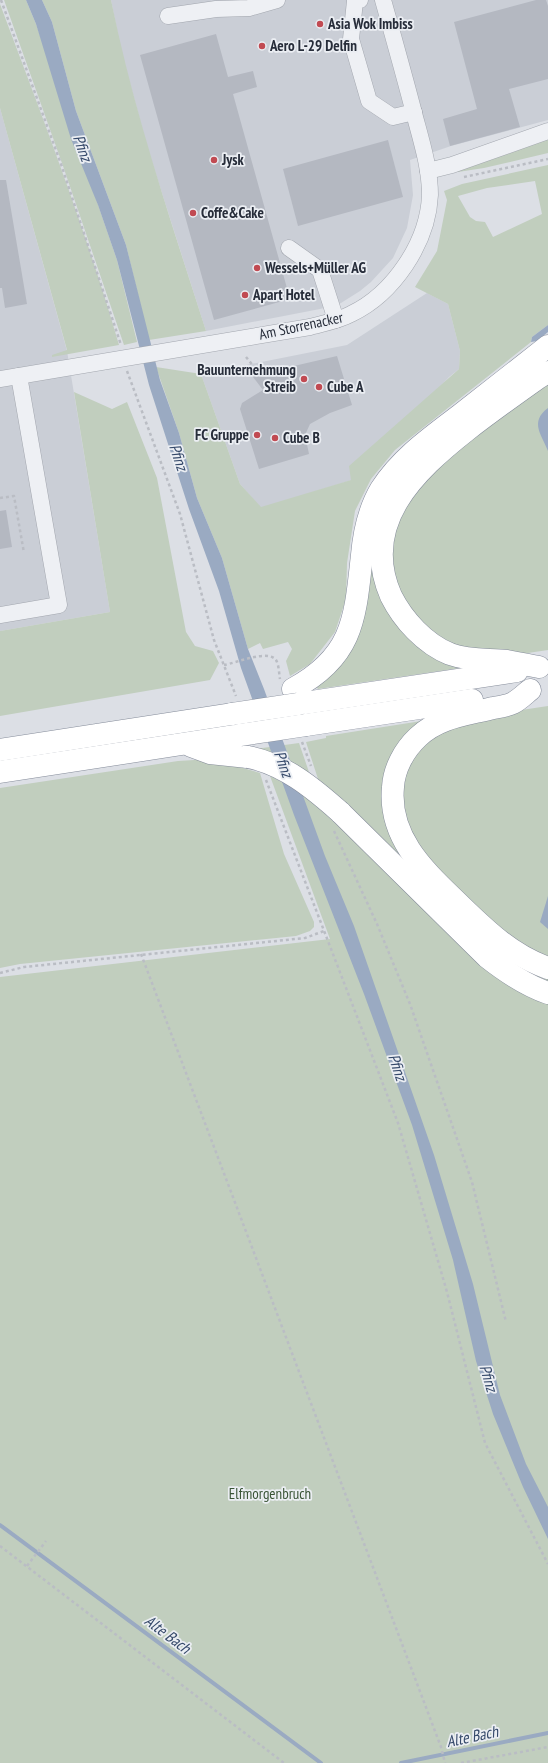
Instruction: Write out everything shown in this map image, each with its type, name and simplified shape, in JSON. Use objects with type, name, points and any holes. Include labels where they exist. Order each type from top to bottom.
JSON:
[{"type":"highway","points":[[10,748],[234,704],[258,710],[306,682],[330,662],[346,640],[358,601],[363,545],[369,516],[374,502],[390,476],[411,454],[548,346]]},
{"type":"highway","points":[[544,667],[506,661],[473,659],[451,654],[436,647],[420,635],[394,602],[387,585],[382,560],[383,536],[388,519],[395,503],[418,473],[431,460],[478,422],[548,372]]},
{"type":"highway","points":[[291,692],[544,667]]},
{"type":"highway","points":[[0,772],[240,735],[304,733],[539,689]]},
{"type":"highway","points":[[539,689],[513,703],[454,716],[434,725],[422,733],[398,764],[393,782],[392,802],[393,814],[399,833],[410,852],[429,874],[498,941],[524,958],[548,968]]},
{"type":"highway","points":[[184,743],[210,753],[248,757],[279,768],[318,792],[337,821],[486,957],[508,974],[534,988],[548,993]]},
{"type":"street","points":[[168,16],[216,9],[248,8],[277,0]]},
{"type":"street","points":[[360,0],[355,1],[351,39],[369,101],[393,117],[414,112]]},
{"type":"street","name":"Am Storrenacker","points":[[0,379],[310,326],[336,320],[352,314],[372,301],[390,284],[404,266],[419,239],[430,196],[428,172],[414,112],[383,0]]},
{"type":"street","points":[[428,172],[548,131]]},
{"type":"street","points":[[289,248],[320,270],[336,320]]},
{"type":"street","points":[[0,615],[59,605],[19,376]]},
{"type":"path","points":[[1,0],[128,357],[126,368],[180,514],[214,640],[224,665],[234,704]]},
{"type":"path","points":[[464,178],[548,158]]},
{"type":"path","points":[[246,357],[259,373]]},
{"type":"path","points":[[0,498],[14,496],[24,553]]},
{"type":"path","points":[[224,665],[261,656],[271,656],[276,661],[291,692]]},
{"type":"path","points":[[304,733],[312,770]]},
{"type":"path","points":[[264,774],[398,1123],[447,1292],[485,1443],[548,1564]]},
{"type":"path","points":[[337,821],[410,1004],[472,1182],[506,1322]]},
{"type":"path","points":[[0,973],[24,966],[305,938],[324,931]]},
{"type":"path","points":[[141,954],[441,1747],[445,1763]]},
{"type":"path","points":[[27,1566],[46,1541]]},
{"type":"path","points":[[0,1546],[284,1763]]},
{"type":"path","points":[[461,1763],[548,1747]]},
{"type":"shaded area","points":[[111,0],[548,0],[548,120],[451,146],[410,160],[413,195],[407,228],[393,258],[371,282],[341,303],[320,309],[206,331],[147,146],[121,50]]},
{"type":"shaded area","points":[[0,108],[67,351],[110,612],[0,631]]},
{"type":"shaded area","points":[[427,293],[448,304],[460,351],[459,369],[449,377],[352,480],[261,508],[240,484],[201,374],[347,345]]},
{"type":"green space","points":[[4,0],[26,0],[36,24],[117,260],[137,342],[124,345]]},
{"type":"green space","points":[[42,0],[111,0],[120,42],[142,125],[206,331],[149,340],[126,245],[76,111],[52,22]]},
{"type":"green space","points":[[0,4],[78,216],[119,345],[52,357],[52,355],[67,350],[0,108]]},
{"type":"green space","points":[[548,135],[548,153],[484,168],[458,172],[456,171]]},
{"type":"green space","points":[[548,165],[548,325],[532,337],[531,342],[395,450],[371,479],[355,511],[347,563],[346,599],[335,632],[310,664],[290,676],[286,661],[292,649],[288,642],[263,649],[260,643],[248,649],[222,558],[197,498],[179,433],[156,367],[201,374],[240,484],[261,507],[351,480],[349,466],[459,369],[460,351],[448,304],[415,287],[437,251],[447,200],[444,191],[462,184]],"holes":[[[535,181],[542,214],[493,237],[485,222],[476,221],[470,217],[458,196],[487,188]]]},
{"type":"green space","points":[[548,355],[548,366],[508,391],[442,442],[414,467],[398,485],[387,504],[380,524],[376,545],[377,566],[381,587],[389,607],[401,625],[416,641],[423,646],[444,656],[474,666],[318,689],[314,684],[339,660],[347,650],[358,627],[362,611],[368,543],[377,511],[384,496],[404,469],[416,457],[468,415]]},
{"type":"green space","points":[[548,379],[548,650],[521,654],[468,652],[421,626],[393,579],[392,534],[423,477]]},
{"type":"green space","points":[[74,392],[112,409],[127,402],[157,478],[186,632],[195,646],[213,651],[219,663],[210,680],[0,716],[0,631],[110,612]]},
{"type":"green space","points":[[548,706],[548,962],[485,922],[403,828],[404,767],[438,730],[487,715]]},
{"type":"green space","points":[[428,720],[423,725],[388,820],[548,975],[548,986],[527,977],[319,782],[306,742],[326,738],[326,736]]},
{"type":"green space","points":[[299,743],[310,775],[255,749]]},
{"type":"green space","points":[[211,759],[260,773],[284,854],[314,922],[314,927],[310,931],[296,936],[20,964],[0,968],[0,788],[178,761]]},
{"type":"green space","name":"Elfmorgenbruch","points":[[270,776],[294,788],[317,805],[360,847],[548,1001],[548,1763],[0,1763],[0,977],[330,939]]},
{"type":"water","name":"Pfinz","points":[[26,0],[42,0],[52,22],[76,111],[126,245],[160,380],[179,433],[197,498],[222,558],[248,649],[325,856],[354,926],[434,1155],[473,1284],[500,1395],[526,1464],[548,1507],[548,1539],[523,1487],[493,1414],[476,1361],[453,1260],[412,1125],[364,994],[294,815],[241,668],[219,591],[189,509],[149,385],[117,260],[98,205],[71,139],[36,24]]},
{"type":"water","points":[[548,325],[548,332],[537,341],[531,342],[532,337]]},
{"type":"water","points":[[548,408],[548,451],[540,434],[538,424],[542,413]]},
{"type":"water","points":[[548,896],[548,929],[540,922]]},
{"type":"building","points":[[536,0],[546,0],[548,6],[548,79],[509,89],[520,127],[450,146],[443,119],[477,109],[454,22]]},
{"type":"building","points":[[216,34],[228,77],[253,71],[257,87],[233,94],[290,299],[214,320],[140,55]]},
{"type":"building","points":[[388,140],[403,197],[298,226],[283,169]]},
{"type":"building","points":[[0,180],[6,180],[27,304],[5,308],[2,288],[0,288]]},
{"type":"building","points":[[337,356],[352,405],[330,413],[310,424],[305,435],[309,454],[259,469],[240,409],[242,403],[263,390],[253,377],[265,368],[268,372]]},
{"type":"building","points":[[6,510],[12,547],[0,549],[0,511]]},
{"type":"waterway","name":"Alte Bach","points":[[0,1525],[321,1763]]},
{"type":"waterway","name":"Alte Bach","points":[[401,1763],[548,1733]]},
{"type":"place","name":"Asia Wok Imbiss","points":[[320,24]]},
{"type":"place","name":"Aero L-29 Delfin","points":[[262,46]]},
{"type":"place","name":"Jysk","points":[[214,160]]},
{"type":"place","name":"Coffe&Cake","points":[[193,213]]},
{"type":"place","name":"Wessels+Müller AG","points":[[257,268]]},
{"type":"place","name":"Apart Hotel","points":[[245,295]]},
{"type":"place","name":"Bauunternehmung Streib","points":[[304,379]]},
{"type":"place","name":"Cube A","points":[[319,387]]},
{"type":"place","name":"FC Gruppe","points":[[257,435]]},
{"type":"place","name":"Cube B","points":[[275,438]]}]
